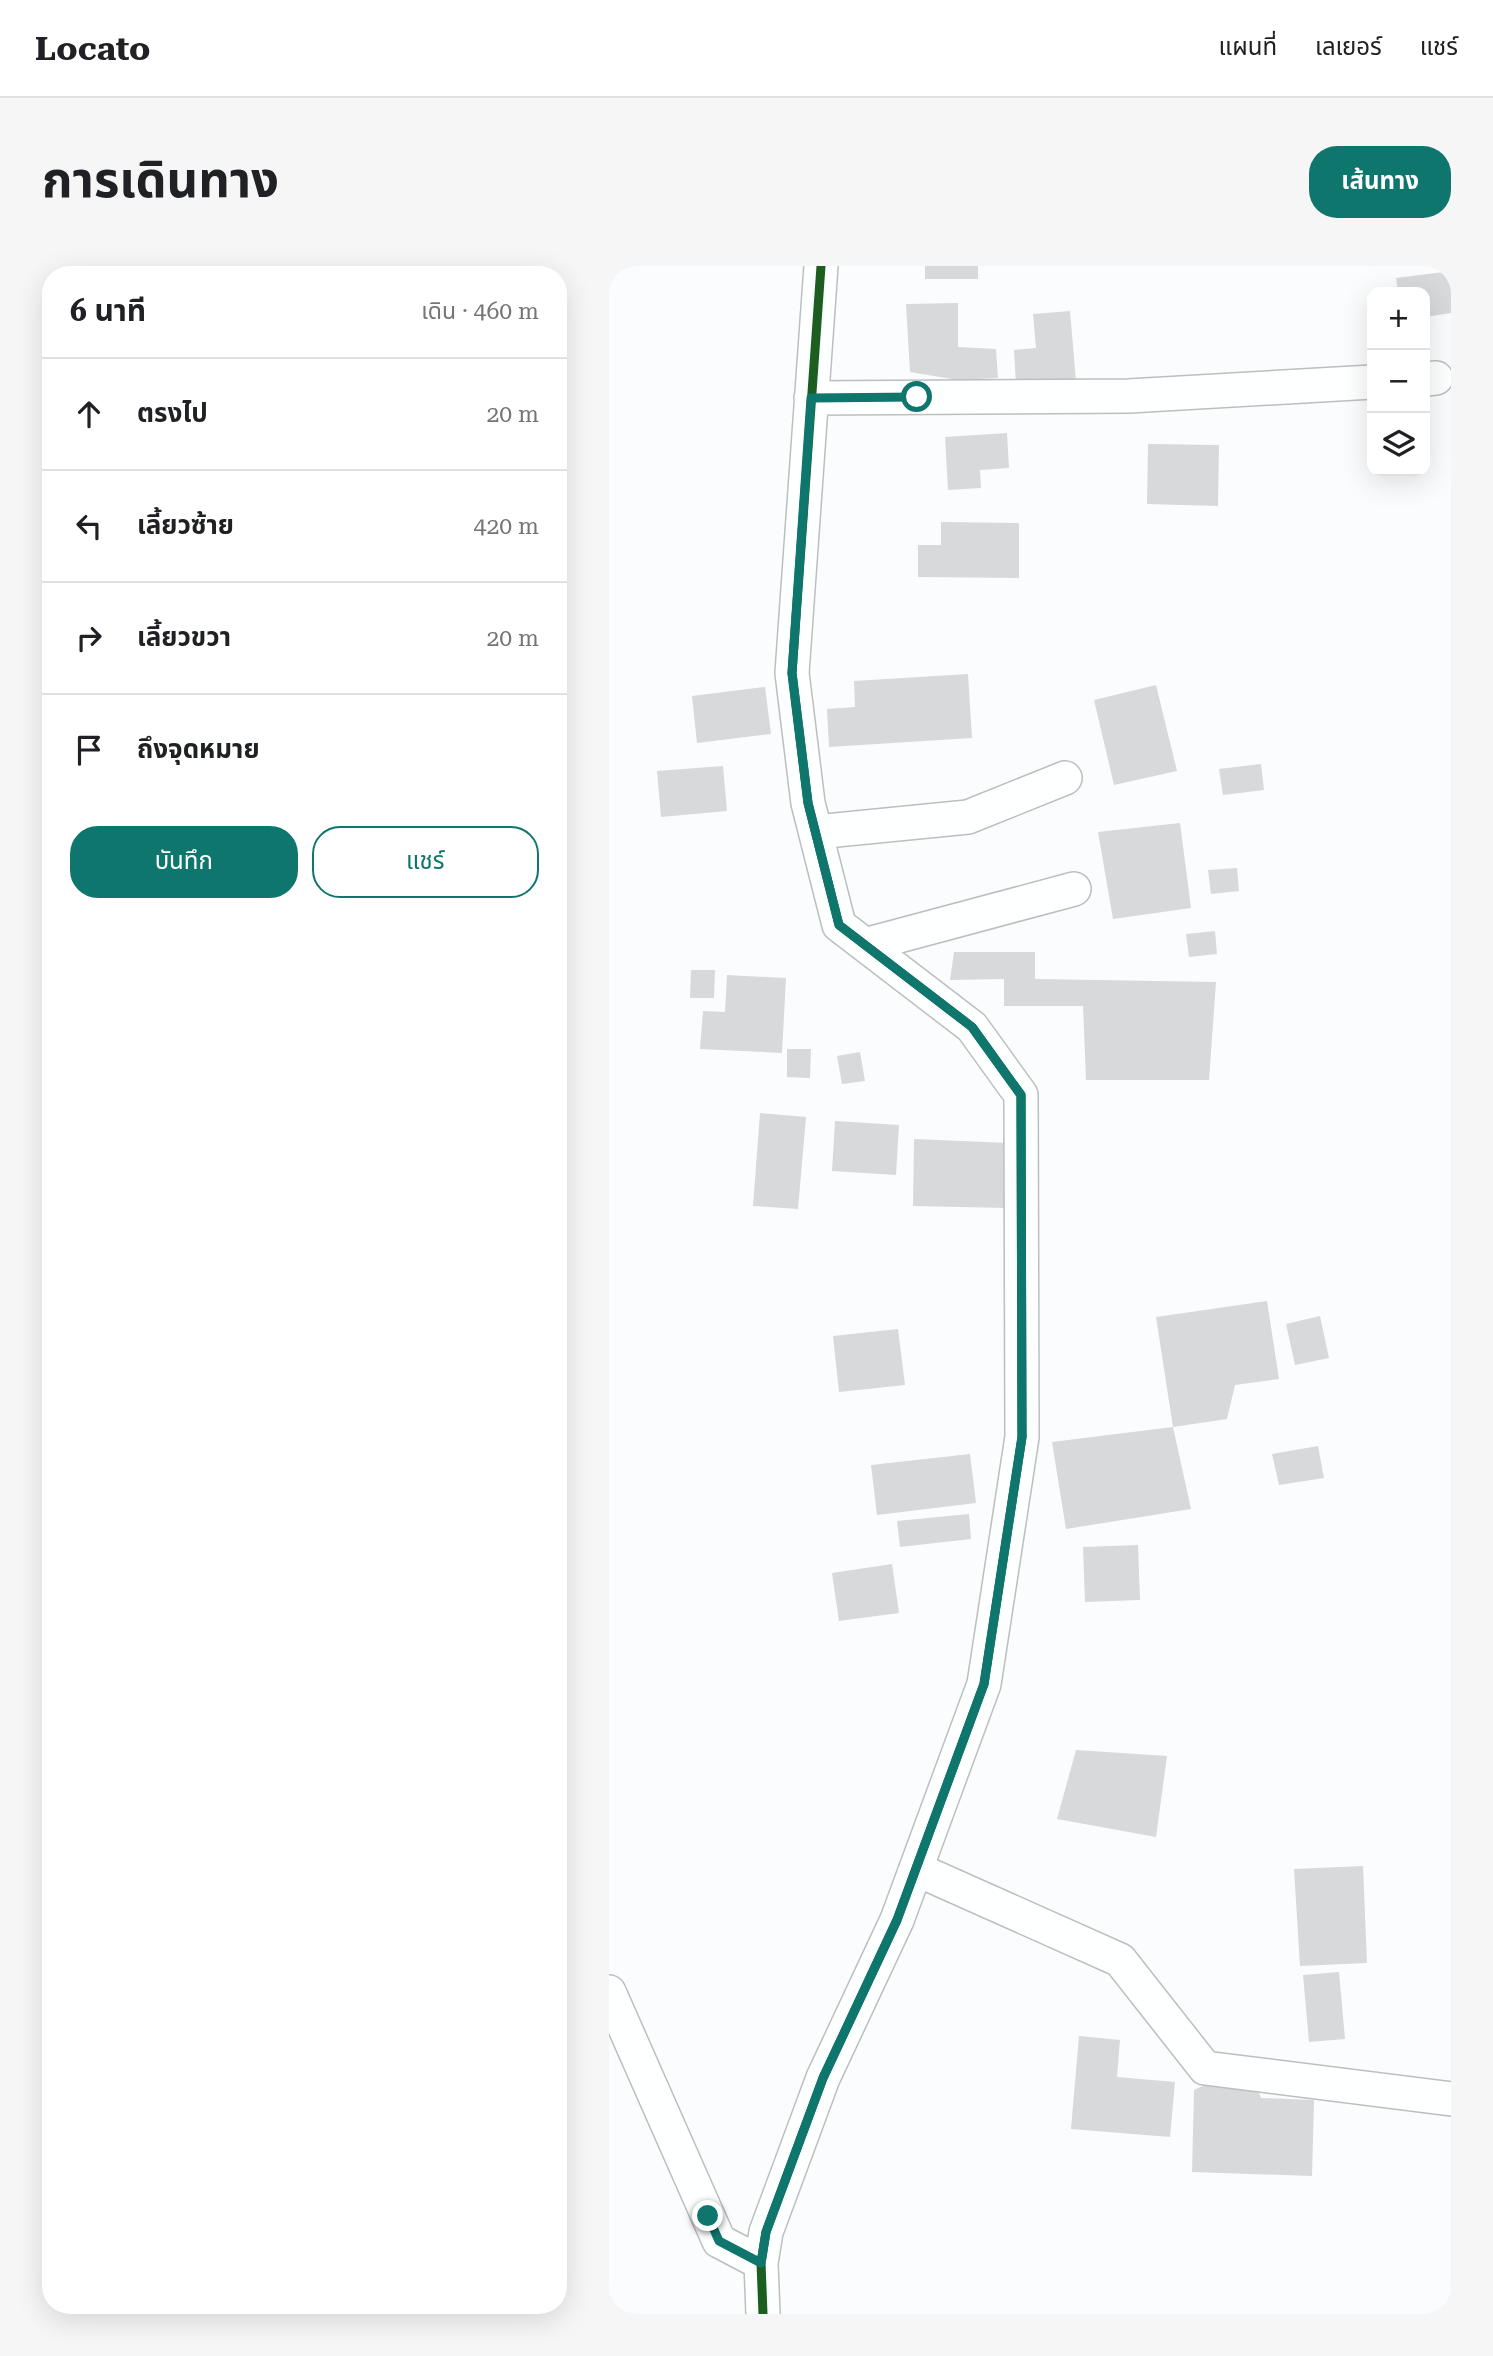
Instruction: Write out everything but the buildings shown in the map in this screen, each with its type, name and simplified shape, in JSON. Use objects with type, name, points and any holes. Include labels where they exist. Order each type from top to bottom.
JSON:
[{"type":"street","points":[[763,2314],[761,2263],[766,2232],[823,2078],[897,1920],[984,1684],[1022,1437],[1021,1095],[972,1027],[839,925],[808,803],[792,673],[821,266]]},
{"type":"street","points":[[811,398],[1129,396],[1367,382]]},
{"type":"street","points":[[816,832],[968,817],[1065,778]]},
{"type":"street","points":[[865,945],[1074,889]]},
{"type":"street","points":[[916,1869],[1120,1960],[1205,2068],[1451,2099]]},
{"type":"street","points":[[609,1992],[719,2241],[761,2263]]},
{"type":"cycle path","points":[[763,2314],[761,2263],[766,2232],[823,2078],[897,1920],[984,1684],[1022,1437],[1021,1095],[972,1027],[839,925],[808,803],[792,673],[821,266]]},
{"type":"route","points":[[708,2216],[719,2241],[761,2263],[766,2232],[823,2078],[897,1920],[984,1684],[1022,1437],[1021,1095],[972,1027],[839,925],[808,803],[792,673],[811,398],[917,397]]}]
